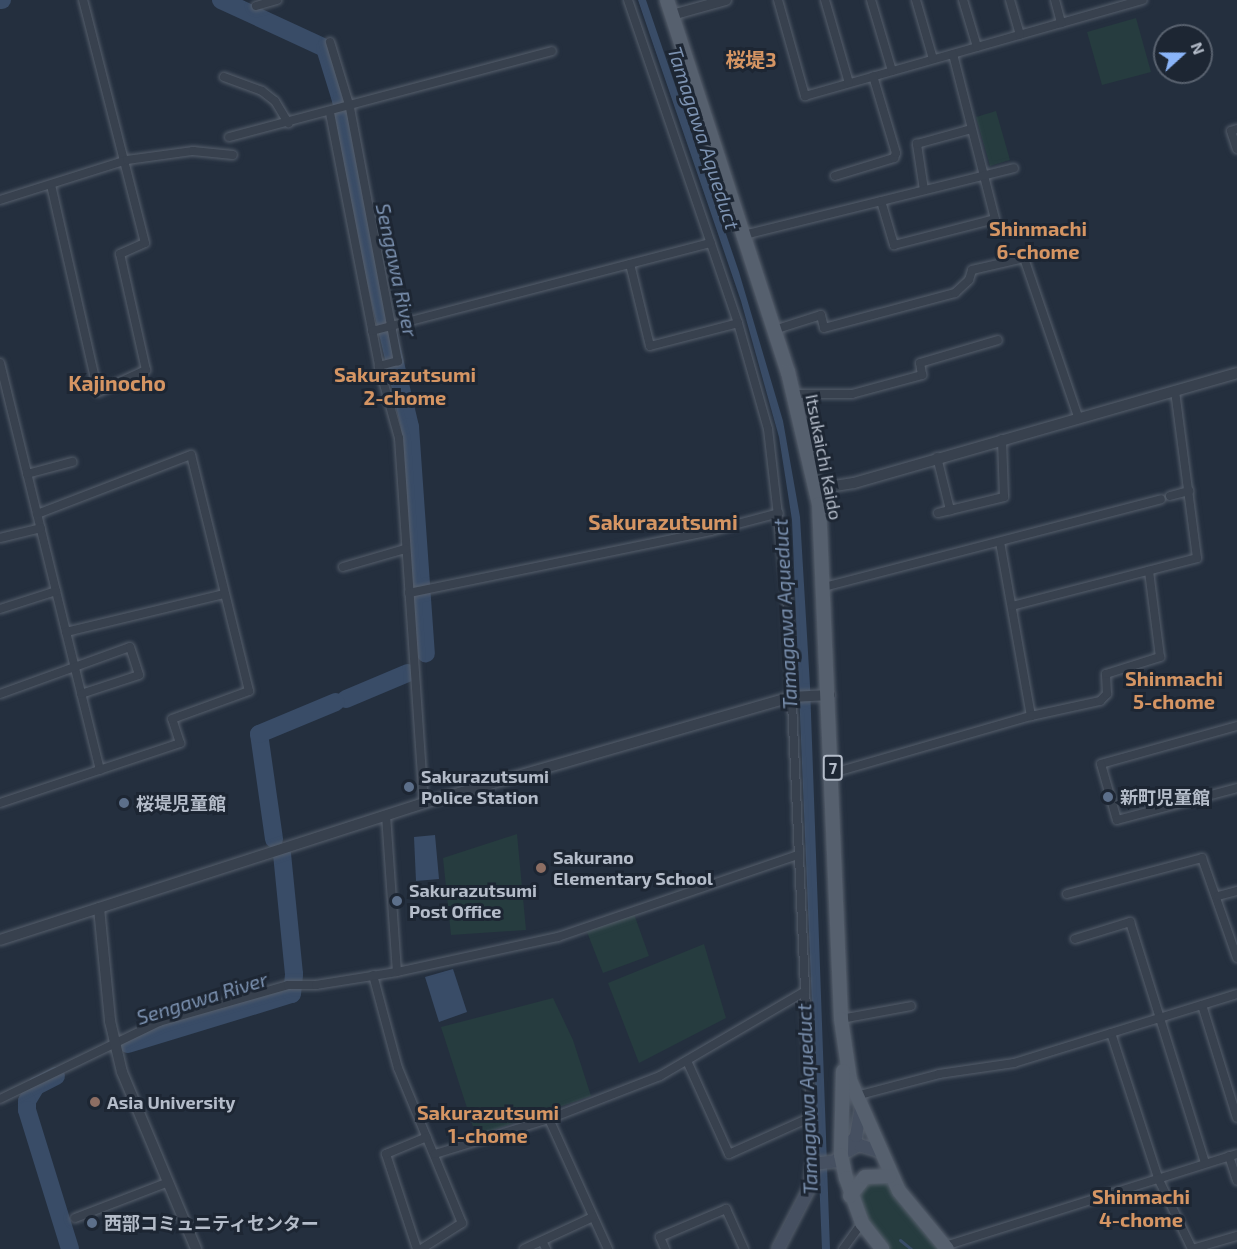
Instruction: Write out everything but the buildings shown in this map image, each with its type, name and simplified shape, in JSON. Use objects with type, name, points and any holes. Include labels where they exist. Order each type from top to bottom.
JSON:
[{"type":"main road","name":"Itsukaichi Kaido","points":[[667,0],[794,394],[816,489],[824,587],[824,695],[833,773],[841,1019],[844,1048],[839,1158],[850,1196],[862,1223],[882,1249]]},
{"type":"main road","name":"Itsukaichi Kaido","points":[[844,1048],[858,1102],[890,1176],[946,1248]]},
{"type":"main road","points":[[839,1158],[856,1136],[858,1102]]},
{"type":"main road","points":[[778,1249],[810,1188],[815,1164],[839,1158],[860,1146],[879,1151]]},
{"type":"main road","points":[[850,1196],[865,1177],[890,1176]]},
{"type":"street","points":[[51,185],[98,392],[146,370],[120,254],[146,243],[127,160],[83,0]]},
{"type":"street","points":[[256,6],[277,0]]},
{"type":"street","points":[[628,0],[738,323],[768,429],[779,513],[793,697],[809,1118],[815,1164]]},
{"type":"street","points":[[672,15],[726,0]]},
{"type":"street","points":[[778,0],[805,96],[1143,0]]},
{"type":"street","points":[[825,0],[849,83]]},
{"type":"street","points":[[871,0],[891,71]]},
{"type":"street","points":[[916,0],[933,59]]},
{"type":"street","points":[[963,0],[977,47]]},
{"type":"street","points":[[1010,0],[1020,35]]},
{"type":"street","points":[[1054,0],[1061,23]]},
{"type":"street","points":[[1100,0],[1103,11]]},
{"type":"street","points":[[330,42],[350,108],[398,360],[379,366]]},
{"type":"street","points":[[229,137],[333,113],[552,51]]},
{"type":"street","points":[[881,201],[894,245],[995,219],[953,54]]},
{"type":"street","points":[[835,176],[894,158],[896,153],[873,76]]},
{"type":"street","points":[[224,77],[262,91],[275,101],[288,123]]},
{"type":"street","points":[[333,113],[379,366],[399,438],[405,549],[414,592],[424,803]]},
{"type":"street","points":[[924,190],[917,144],[971,129]]},
{"type":"street","points":[[1237,129],[1231,130],[1237,149]]},
{"type":"street","points":[[0,200],[127,160],[192,151],[233,155]]},
{"type":"street","points":[[744,235],[1014,168]]},
{"type":"street","points":[[372,331],[711,243]]},
{"type":"street","points":[[774,330],[821,315],[824,328],[955,292],[969,280],[972,270],[1024,258],[1078,417]]},
{"type":"street","points":[[630,264],[650,346],[738,323]]},
{"type":"street","points":[[794,394],[852,394],[922,375],[920,363],[998,340]]},
{"type":"street","points":[[0,363],[100,770]]},
{"type":"street","points":[[816,489],[854,483],[937,457],[1237,373]]},
{"type":"street","points":[[1012,606],[1197,558],[1174,390]]},
{"type":"street","points":[[938,513],[1004,497],[1002,439]]},
{"type":"street","points":[[0,803],[180,743],[172,719],[249,692],[191,455],[37,514]]},
{"type":"street","points":[[937,457],[950,510]]},
{"type":"street","points":[[27,474],[72,462]]},
{"type":"street","points":[[1170,496],[1189,491]]},
{"type":"street","points":[[824,587],[1161,499]]},
{"type":"street","points":[[414,592],[711,531],[779,513]]},
{"type":"street","points":[[0,538],[41,528]]},
{"type":"street","points":[[1000,542],[1031,717]]},
{"type":"street","points":[[343,567],[405,549]]},
{"type":"street","points":[[833,773],[1031,717],[1100,701],[1107,693],[1106,674],[1160,657],[1149,571]]},
{"type":"street","points":[[0,609],[56,591]]},
{"type":"street","points":[[66,632],[224,594]]},
{"type":"street","points":[[0,694],[130,646],[139,675],[81,694]]},
{"type":"street","points":[[0,940],[424,803],[793,697],[824,695]]},
{"type":"street","points":[[1237,726],[1101,764],[1117,820],[1237,789]]},
{"type":"street","points":[[386,815],[397,972]]},
{"type":"street","points":[[0,1099],[113,1041],[159,1022],[288,985],[301,986],[397,972],[558,937],[798,855]]},
{"type":"street","points":[[1067,894],[1202,858],[1218,896],[1237,958]]},
{"type":"street","points":[[1218,896],[1237,891]]},
{"type":"street","points":[[99,908],[113,1041],[166,1184],[196,1249]]},
{"type":"street","points":[[1074,939],[1130,922],[1205,1163]]},
{"type":"street","points":[[373,975],[398,1068],[462,1223],[421,1249]]},
{"type":"street","points":[[435,1154],[549,1119],[687,1061],[804,992]]},
{"type":"street","points":[[858,1102],[939,1074],[1014,1063],[1237,994]]},
{"type":"street","points":[[1202,1005],[1237,1118]]},
{"type":"street","points":[[841,1019],[911,1006]]},
{"type":"street","points":[[1111,1033],[1158,1178],[1192,1249],[1237,1236]]},
{"type":"street","points":[[687,1061],[729,1154],[809,1118]]},
{"type":"street","points":[[549,1119],[608,1249]]},
{"type":"street","points":[[417,1249],[386,1154],[427,1137]]},
{"type":"street","points":[[946,1248],[1233,1155],[1237,1181]]},
{"type":"street","points":[[75,1218],[166,1184]]},
{"type":"street","points":[[665,1249],[660,1237],[726,1209],[744,1249]]},
{"type":"street","points":[[524,1249],[544,1245],[593,1217]]},
{"type":"street","points":[[843,1249],[862,1223]]},
{"type":"green space","points":[[1136,18],[1151,72],[1102,85],[1087,32]]},
{"type":"green space","points":[[996,111],[1010,160],[990,166],[976,117]]},
{"type":"green space","points":[[517,834],[526,930],[451,935],[443,858]]},
{"type":"green space","points":[[634,914],[649,956],[603,973],[587,932]]},
{"type":"green space","points":[[704,944],[726,1018],[639,1063],[608,983]]},
{"type":"green space","points":[[553,998],[573,1040],[591,1096],[476,1136],[441,1027]]},
{"type":"green space","points":[[886,1180],[921,1229],[940,1249],[888,1249],[854,1201],[868,1183]]},
{"type":"water","points":[[638,0],[646,0],[739,272],[783,421],[800,517],[810,686],[830,1249],[822,1249],[792,520],[779,437],[741,301]]},
{"type":"water","points":[[435,835],[439,879],[416,881],[414,837]]},
{"type":"water","points":[[453,969],[467,1012],[439,1022],[425,977]]},
{"type":"waterway","name":"Sengawa River","points":[[221,0],[325,48],[341,100],[369,252],[410,427],[426,653]]},
{"type":"waterway","name":"Sengawa River","points":[[346,699],[408,673]]},
{"type":"waterway","name":"Sengawa River","points":[[274,839],[259,734],[336,702]]},
{"type":"waterway","name":"Sengawa River","points":[[128,1044],[292,994],[294,974],[282,854]]},
{"type":"waterway","name":"Sengawa River","points":[[56,1076],[36,1086],[27,1101],[27,1110],[70,1249]]},
{"type":"waterway","points":[[900,1240],[911,1249]]},
{"type":"place","name":"Sakurazutsumi Police Station","points":[[409,787]]},
{"type":"place","name":"新町児童館","points":[[1108,797]]},
{"type":"place","name":"桜堤児童館","points":[[124,803]]},
{"type":"place","name":"Sakurano Elementary School","points":[[541,868]]},
{"type":"place","name":"Sakurazutsumi Post Office","points":[[397,901]]},
{"type":"place","name":"Asia University","points":[[95,1102]]},
{"type":"place","name":"西部コミュニティセンター","points":[[92,1223]]},
{"type":"district","name":"桜堤3","points":[[751,59]]},
{"type":"district","name":"Shinmachi 6-chome","points":[[1038,240]]},
{"type":"district","name":"Kajinocho","points":[[117,383]]},
{"type":"district","name":"Sakurazutsumi 2-chome","points":[[405,386]]},
{"type":"district","name":"Sakurazutsumi","points":[[663,522]]},
{"type":"district","name":"Shinmachi 5-chome","points":[[1174,690]]},
{"type":"district","name":"Sakurazutsumi 1-chome","points":[[488,1124]]},
{"type":"district","name":"Shinmachi 4-chome","points":[[1141,1208]]},
{"type":"water label","name":"Tamagawa Aqueduct","points":[[704,138]]},
{"type":"water label","name":"Tamagawa Aqueduct","points":[[785,614]]},
{"type":"water label","name":"Tamagawa Aqueduct","points":[[807,1099]]}]
